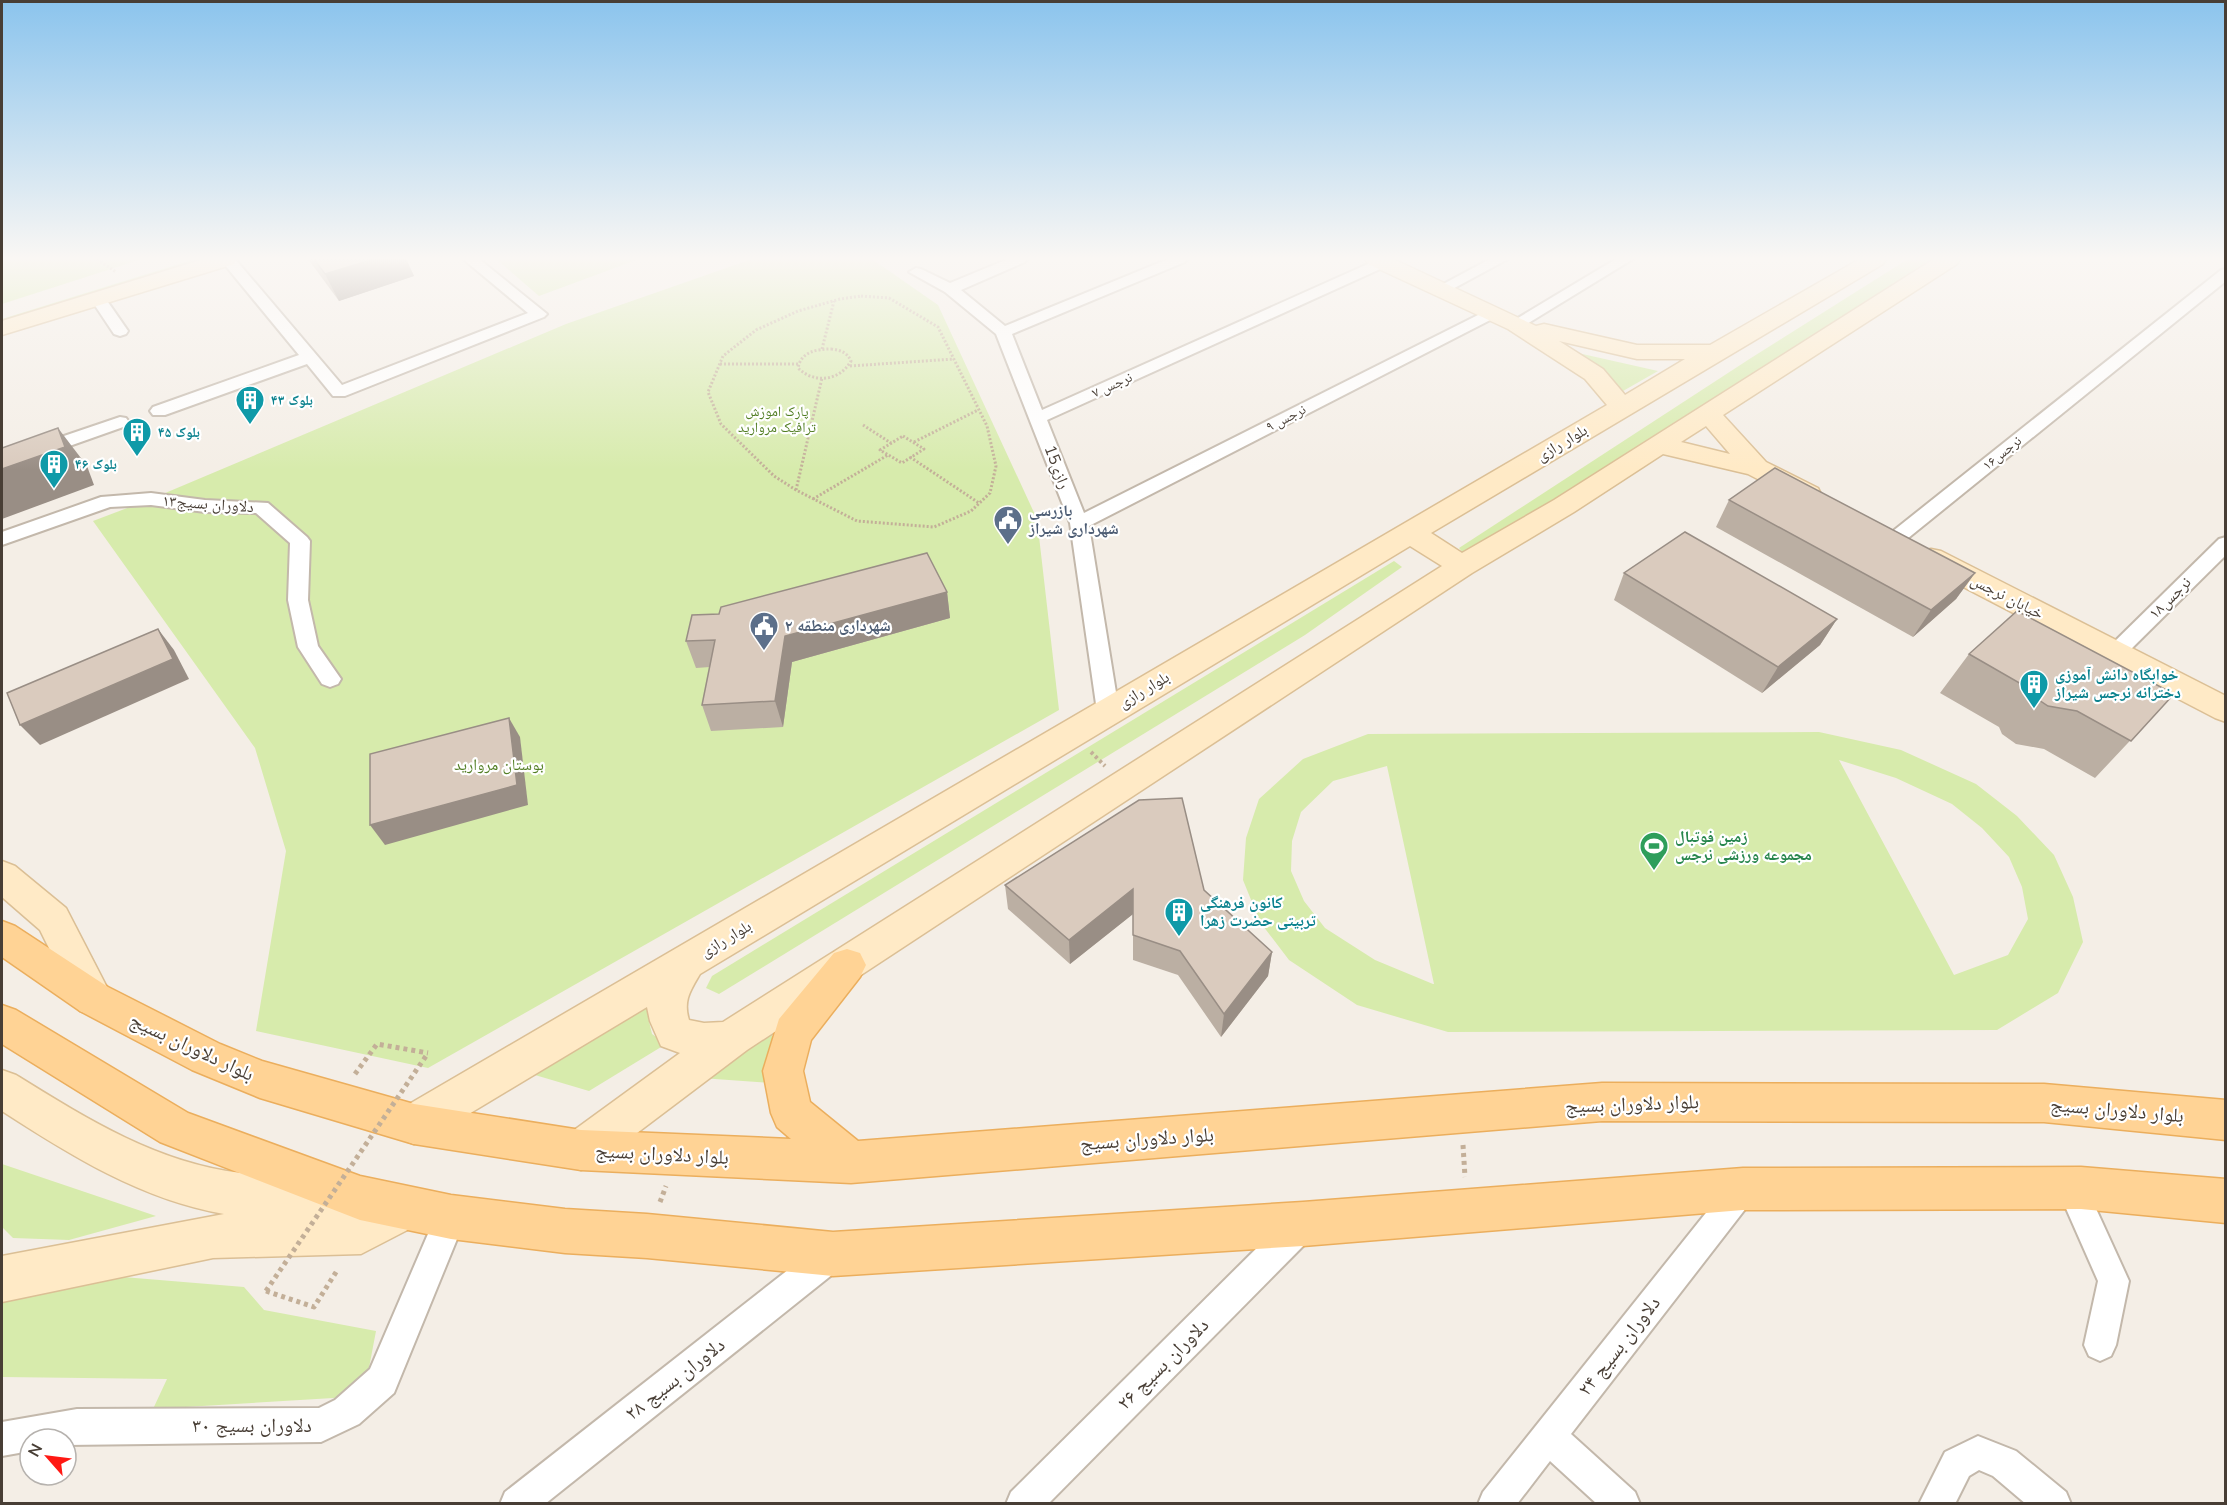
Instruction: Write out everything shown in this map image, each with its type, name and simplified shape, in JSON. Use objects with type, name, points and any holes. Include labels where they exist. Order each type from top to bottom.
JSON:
[{"type":"main road","points":[[1524,329],[1594,374],[1622,407]]},
{"type":"main road","points":[[1536,329],[1605,347],[1637,352],[1713,352]]},
{"type":"main road","name":"بلوار رازی","points":[[414,1124],[1753,329]]},
{"type":"main road","points":[[581,1150],[734,1037],[1462,566],[1659,445],[1840,329]]},
{"type":"main road","points":[[1708,414],[1757,468]]},
{"type":"main road","points":[[1659,445],[1757,468],[1831,506]]},
{"type":"main road","points":[[1410,533],[1462,566]]},
{"type":"main road","name":"خیابان نرجس","points":[[1884,534],[2226,710]]},
{"type":"main road","points":[[2,876],[53,919],[94,999]]},
{"type":"main road","name":"بلوار دلاوران بسیج","points":[[2,937],[94,999],[206,1057],[260,1079],[414,1124],[581,1150],[851,1162],[1462,1115],[1602,1102],[2044,1102],[2226,1120]]},
{"type":"main road","points":[[687,962],[667,994],[664,1013],[675,1033],[695,1041],[718,1042],[734,1037]]},
{"type":"main road","points":[[847,964],[793,1032],[783,1071],[792,1113],[851,1162]]},
{"type":"main road","points":[[2,1023],[175,1128],[360,1198],[451,1217],[565,1231],[647,1236],[833,1254],[1303,1224],[1743,1189],[2072,1188],[2226,1201]]},
{"type":"main road","points":[[2,1089],[93,1146],[166,1179],[241,1195],[360,1198]]},
{"type":"main road","points":[[2,1280],[213,1236],[362,1232],[404,1209]]},
{"type":"street","points":[[286,329],[339,392],[500,329]]},
{"type":"street","name":"15رازی","points":[[999,329],[1004,333],[1078,523],[1108,711]]},
{"type":"street","points":[[1004,333],[1013,329]]},
{"type":"street","name":"نرجس ۷","points":[[1038,418],[1231,329]]},
{"type":"street","name":"نرجس ۹","points":[[1078,523],[1460,329]]},
{"type":"street","name":"نرجس۱۶","points":[[1884,534],[2156,329]]},
{"type":"street","points":[[159,411],[310,357]]},
{"type":"street","points":[[2,459],[4,463],[120,422]]},
{"type":"street","name":"دلاوران بسیج۱۳","points":[[2,539],[108,501],[151,499],[206,506],[261,507],[300,542],[298,600],[308,646],[330,679]]},
{"type":"street","name":"نرجس۱۸","points":[[2115,653],[2226,543]]},
{"type":"street","points":[[2072,1188],[2114,1281],[2100,1345]]},
{"type":"street","name":"دلاوران بسیج ۲۴","points":[[1495,1503],[1743,1189]]},
{"type":"street","name":"دلاوران بسیج ۳۰","points":[[2,1439],[77,1426],[321,1425],[347,1412],[382,1381],[451,1217]]},
{"type":"street","name":"دلاوران بسیج ۲۶","points":[[1023,1503],[1303,1224]]},
{"type":"street","name":"دلاوران بسیج ۲۸","points":[[517,1503],[833,1254]]},
{"type":"street","points":[[1548,1436],[1623,1503]]},
{"type":"street","points":[[1936,1503],[1957,1464],[1978,1453],[2004,1463],[2055,1503]]},
{"type":"path","points":[[758,329],[723,356],[708,392],[721,424],[774,476],[796,490],[857,521],[934,526],[971,511],[990,494],[996,466],[987,426],[939,329]]},
{"type":"path","points":[[822,349],[827,329]]},
{"type":"path","points":[[720,364],[798,364],[806,355],[822,349],[846,353],[851,361],[850,366]]},
{"type":"path","points":[[798,364],[801,372],[806,376],[822,378],[839,374],[850,366],[954,359]]},
{"type":"path","points":[[796,490],[822,378]]},
{"type":"path","points":[[914,442],[978,410]]},
{"type":"path","points":[[863,425],[891,443]]},
{"type":"path","points":[[903,436],[924,449],[902,463],[880,450],[891,443],[903,436]]},
{"type":"path","points":[[813,499],[888,455]]},
{"type":"path","points":[[910,457],[979,503]]},
{"type":"path","points":[[1070,734],[1126,784]]},
{"type":"path","points":[[314,1306],[266,1290],[428,1053],[377,1044]]},
{"type":"path","points":[[1462,1115],[1467,1210]]},
{"type":"path","points":[[647,1236],[678,1156]]},
{"type":"green space","name":"بوستان مروارید","points":[[554,329],[949,329],[1037,519],[1059,710],[428,1068],[256,1031],[286,851],[255,748],[93,521],[151,499]]},
{"type":"green space","points":[[1797,329],[1825,329],[1465,555],[1459,548]]},
{"type":"green space","points":[[1578,353],[1658,371],[1623,391],[1608,375]]},
{"type":"green space","points":[[1394,561],[1402,567],[1305,635],[719,994],[706,988],[712,976]]},
{"type":"green space","points":[[1819,732],[1901,750],[1976,784],[2017,816],[2054,855],[2073,897],[2083,942],[2058,993],[1997,1030],[1448,1032],[1357,1005],[1289,960],[1260,922],[1243,880],[1246,838],[1259,799],[1303,759],[1368,734]],"holes":[[[1839,760],[1896,778],[1952,804],[1982,828],[2009,857],[2022,887],[2028,919],[2008,955],[1954,975]],[[1387,766],[1434,984],[1375,960],[1325,928],[1304,901],[1291,871],[1292,841],[1301,812],[1333,781]]]},
{"type":"green space","points":[[650,997],[648,1017],[652,1034],[666,1044],[589,1091],[535,1075]]},
{"type":"green space","points":[[772,1034],[772,1083],[701,1078]]},
{"type":"green space","points":[[2,1164],[156,1216],[69,1240],[13,1238],[2,1227]]},
{"type":"green space","points":[[111,1276],[244,1287],[264,1310],[376,1331],[368,1373],[350,1397],[153,1409],[167,1379],[2,1377],[2,1301],[28,1292]]},
{"type":"building","points":[[58,428],[65,447],[2,469],[2,448]]},
{"type":"building","points":[[1775,468],[1975,573],[1931,610],[1729,500]]},
{"type":"building","points":[[1685,532],[1837,619],[1778,667],[1624,573]]},
{"type":"building","points":[[927,553],[947,592],[785,636],[775,701],[702,705],[715,640],[686,641],[692,615],[719,614],[721,607]]},
{"type":"building","points":[[2017,611],[2174,694],[2131,741],[2077,711],[2048,706],[2033,696],[2030,689],[1969,654]]},
{"type":"building","points":[[158,629],[173,659],[20,725],[7,693]]},
{"type":"building","points":[[509,718],[517,785],[370,825],[370,754]]},
{"type":"building","name":"کانون فرهنگی تربیتی حضرت زهرا","points":[[1182,798],[1204,890],[1272,952],[1224,1014],[1180,951],[1133,935],[1133,889],[1069,940],[1005,885],[1139,800]]},
{"type":"place","name":"بلوک ۴۳","points":[[250,426]]},
{"type":"place","name":"بلوک ۴۵","points":[[137,458]]},
{"type":"place","name":"بلوک ۴۶","points":[[54,490]]},
{"type":"place","name":"بازرسی شهرداری شیراز","points":[[1008,546]]},
{"type":"place","name":"شهرداری منطقه ۲","points":[[764,652]]},
{"type":"place","name":"خوابگاه دانش آموزی دخترانه نرجس شیراز","points":[[2034,710]]},
{"type":"place","name":"زمین فوتبال مجموعه ورزشی نرجس","points":[[1654,872]]},
{"type":"place","name":"کانون فرهنگی تربیتی حضرت زهرا","points":[[1179,938]]},
{"type":"park label","name":"پارک اموزش ترافیک مروارید","points":[[777,420]]}]
